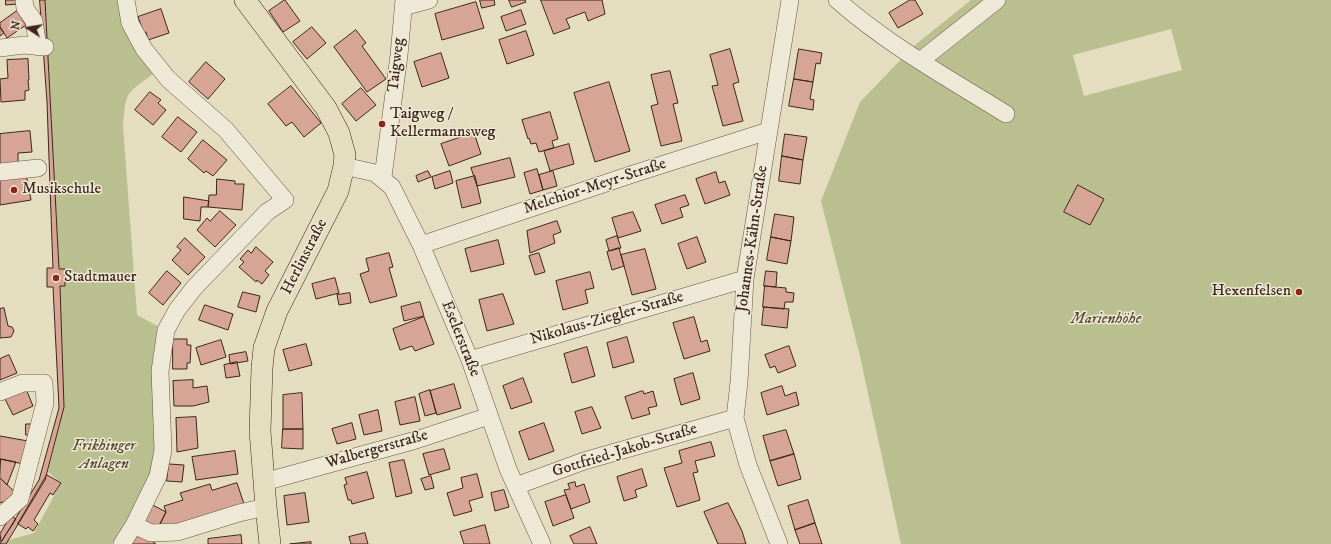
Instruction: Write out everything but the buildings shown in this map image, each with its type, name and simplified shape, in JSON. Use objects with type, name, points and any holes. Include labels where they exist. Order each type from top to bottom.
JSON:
[{"type":"main road","name":"Herlinstraße","points":[[245,0],[326,108],[336,124],[344,147],[344,166],[338,191],[277,311],[264,348],[260,431],[270,544]]},
{"type":"street","points":[[0,48],[24,45],[42,47],[34,21],[25,8],[24,0]]},
{"type":"street","points":[[122,544],[134,525],[158,476],[163,450],[160,371],[166,330],[177,310],[194,288],[267,212],[285,200],[226,130],[168,79],[144,49],[130,23],[126,0]]},
{"type":"street","points":[[404,3],[429,0]]},
{"type":"street","name":"Johannes-Kähn-Straße","points":[[780,544],[748,465],[735,418],[739,382],[745,279],[790,0]]},
{"type":"street","points":[[837,0],[863,23],[920,61],[1006,114]]},
{"type":"street","points":[[920,61],[997,0]]},
{"type":"street","name":"Taigweg","points":[[383,177],[404,3]]},
{"type":"street","name":"Melchior-Meyr-Straße","points":[[422,245],[633,174],[768,131]]},
{"type":"street","points":[[344,166],[370,171],[383,177]]},
{"type":"street","points":[[0,172],[38,168]]},
{"type":"street","name":"Eselerstraße","points":[[383,177],[392,187],[422,245],[470,360],[489,416],[516,486],[542,544]]},
{"type":"street","name":"Nikolaus-Ziegler-Straße","points":[[470,360],[745,279]]},
{"type":"street","points":[[0,392],[22,383],[44,383],[46,403],[20,499],[0,517]]},
{"type":"street","name":"Walbergerstraße","points":[[264,482],[416,440],[489,416]]},
{"type":"street","name":"Gottfried-Jakob-Straße","points":[[516,486],[584,461],[735,418]]},
{"type":"street","points":[[134,525],[151,533],[178,532],[239,513],[266,507]]},
{"type":"green space","name":"Frikhinger Anlagen","points":[[45,0],[122,0],[153,74],[132,90],[126,100],[123,126],[137,315],[165,330],[156,446],[151,472],[129,518],[112,544],[6,544],[9,540],[34,533],[61,483],[48,472],[64,407],[60,286],[65,286],[65,270],[59,269]]},
{"type":"green space","name":"Marienhöhe","points":[[971,0],[1331,0],[1331,544],[901,544],[859,352],[821,201],[860,102],[915,45]],"holes":[[[1171,29],[1182,70],[1084,96],[1073,55]]]},
{"type":"place","name":"Taigweg / Kellermannsweg","points":[[382,124]]},
{"type":"place","name":"Musikschule","points":[[14,190]]},
{"type":"place","name":"Stadtmauer","points":[[56,278]]},
{"type":"place","name":"Hexenfelsen","points":[[1299,292]]}]
